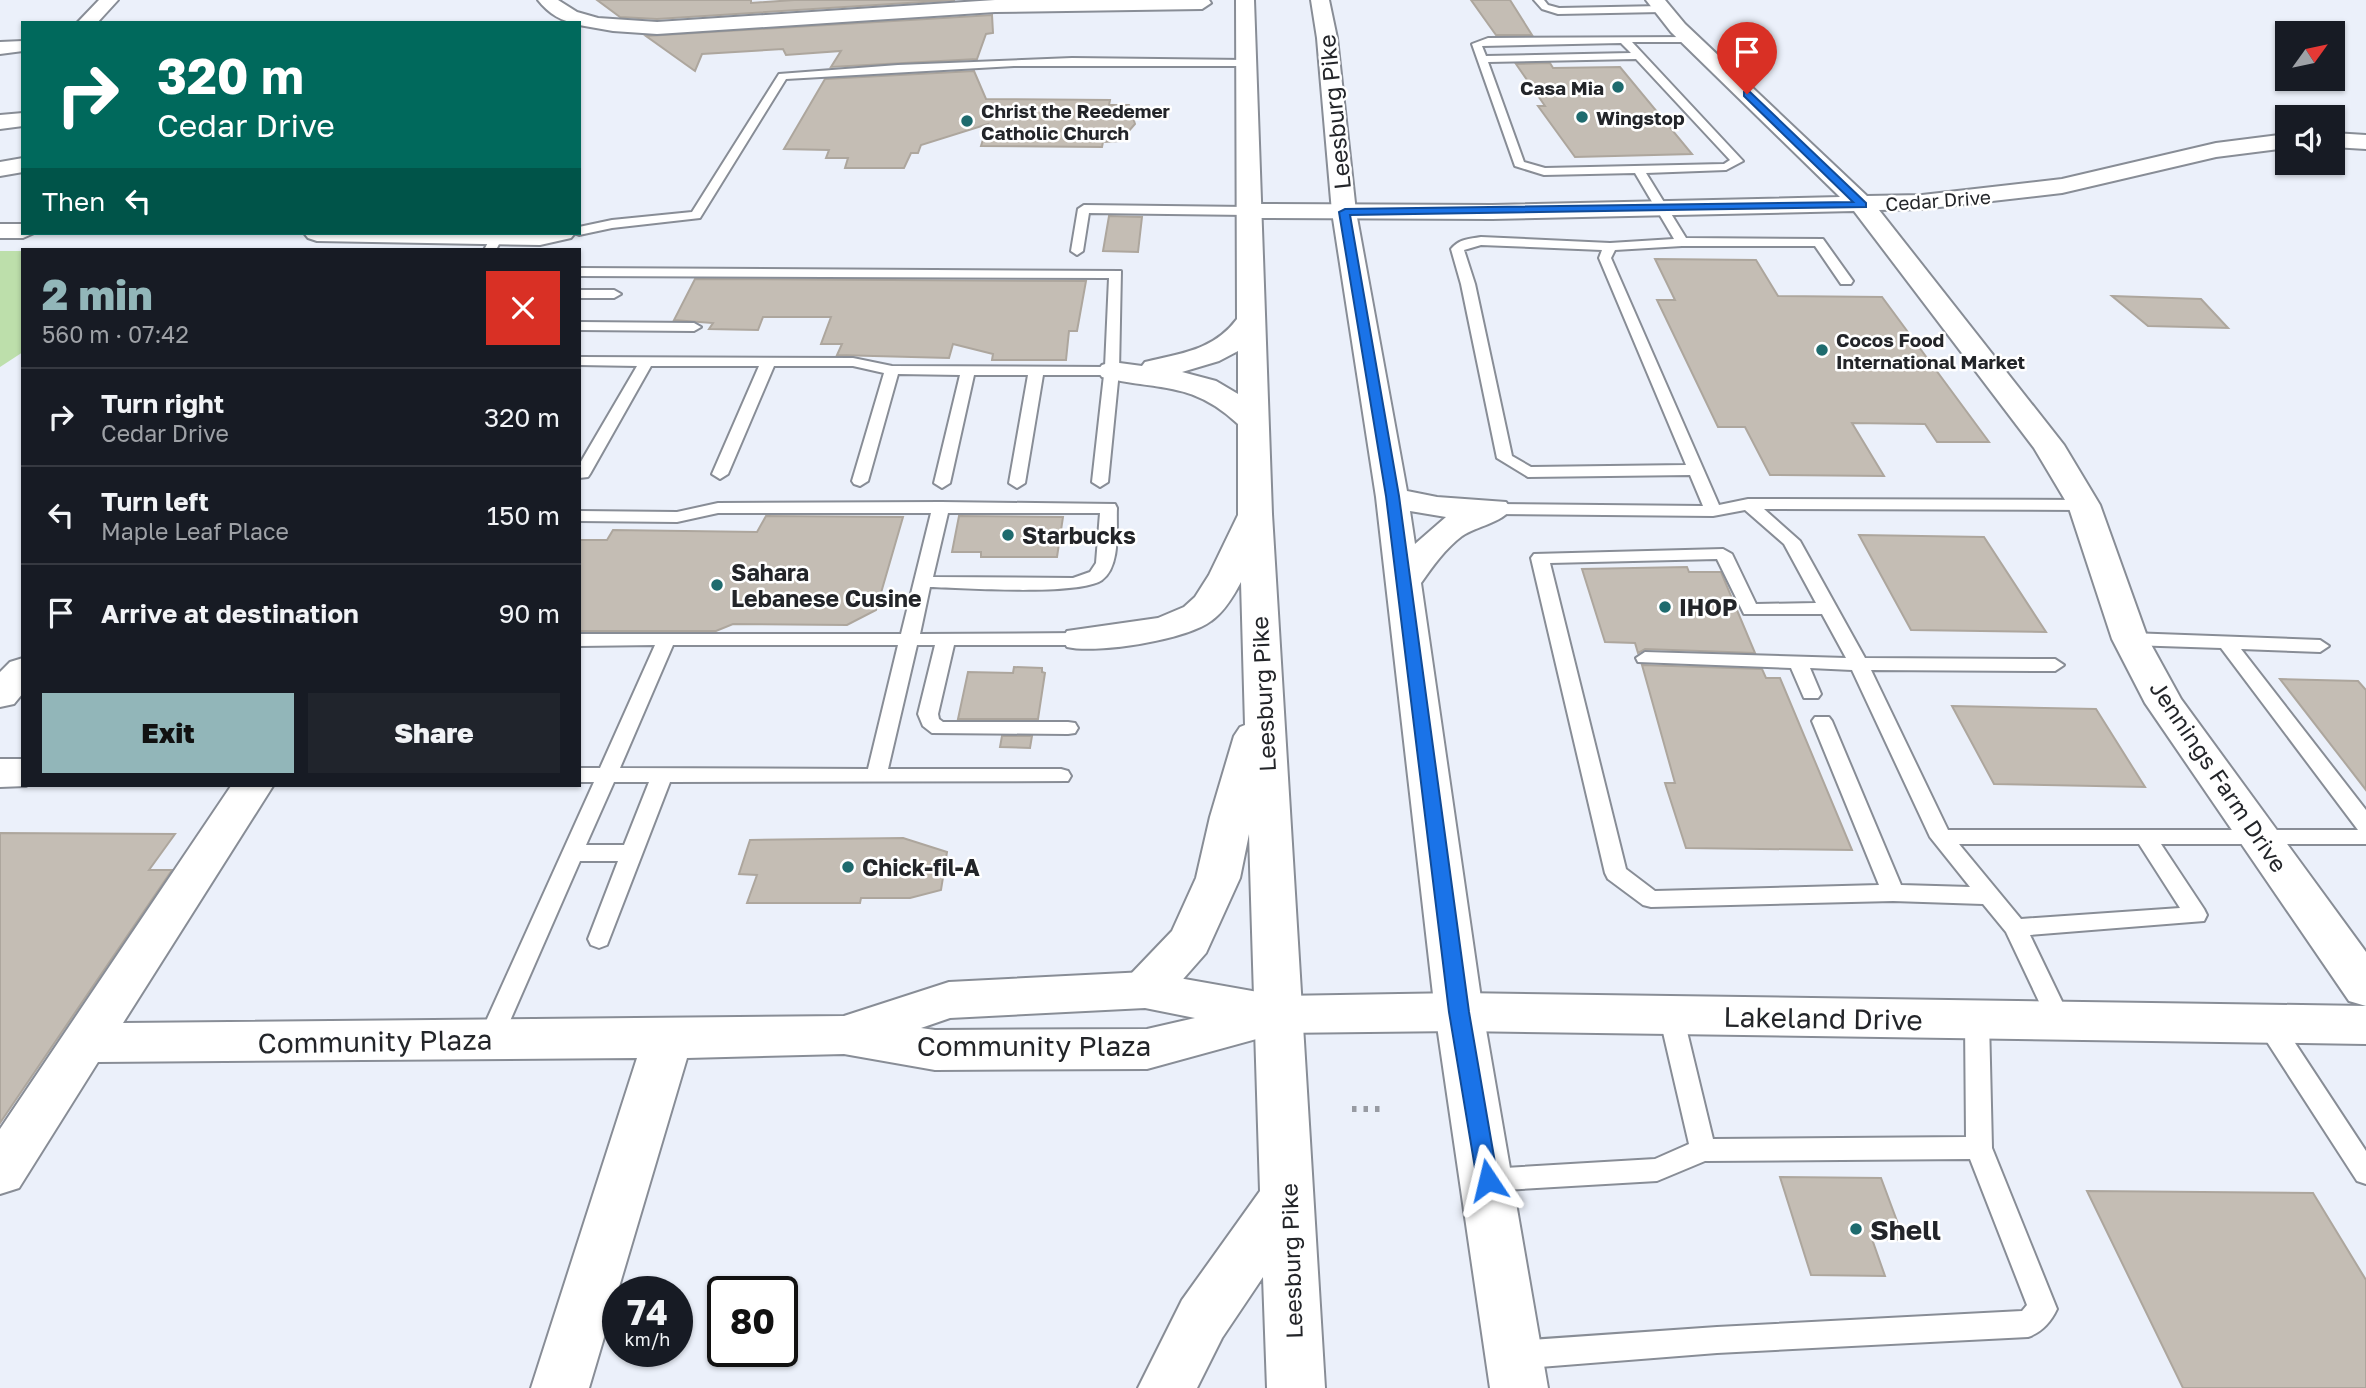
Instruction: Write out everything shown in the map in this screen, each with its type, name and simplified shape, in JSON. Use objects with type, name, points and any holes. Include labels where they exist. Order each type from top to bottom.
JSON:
[{"type":"main road","points":[[88,21],[109,0]]},
{"type":"main road","points":[[547,0],[559,11],[581,19],[615,25],[657,27],[995,6],[1202,5]]},
{"type":"main road","name":"Leesburg Pike","points":[[1245,0],[1247,211],[1262,707],[1289,1195],[1296,1388]]},
{"type":"main road","name":"Leesburg Pike","points":[[1320,0],[1327,38],[1345,212],[1404,581],[1459,1012],[1517,1372]]},
{"type":"main road","name":"Jennings Farm Drive","points":[[1658,4],[1690,39],[1862,205],[2048,445],[2084,505],[2130,639],[2164,703],[2366,988]]},
{"type":"main road","points":[[0,122],[21,119]]},
{"type":"main road","points":[[2345,141],[2366,142]]},
{"type":"main road","name":"Cedar Drive","points":[[1247,211],[1662,209],[1862,205],[1970,198],[2062,186],[2216,150],[2275,143]]},
{"type":"main road","points":[[0,169],[21,165]]},
{"type":"main road","points":[[0,231],[21,231]]},
{"type":"main road","points":[[359,235],[493,244],[553,235]]},
{"type":"main road","points":[[1112,371],[1173,365],[1212,355],[1234,342],[1250,321]]},
{"type":"main road","points":[[1112,371],[1182,380],[1212,389],[1236,404],[1253,422]]},
{"type":"main road","points":[[1392,496],[1437,507],[1494,509]]},
{"type":"main road","points":[[1404,581],[1444,532],[1467,519],[1494,509]]},
{"type":"main road","points":[[1080,639],[1159,629],[1189,620],[1200,613],[1217,591],[1255,514]]},
{"type":"main road","points":[[0,695],[21,672]]},
{"type":"main road","points":[[1145,990],[1190,941],[1219,878],[1231,817],[1262,707]]},
{"type":"main road","points":[[0,773],[21,773]]},
{"type":"main road","points":[[0,1172],[251,787]]},
{"type":"main road","name":"Community Plaza","points":[[844,1035],[948,1000],[1145,990],[1280,1015]]},
{"type":"main road","name":"Lakeland Drive","points":[[1280,1015],[1459,1012],[2366,1025]]},
{"type":"main road","name":"Community Plaza","points":[[82,1043],[668,1039],[844,1035],[935,1050],[1147,1049],[1280,1015]]},
{"type":"main road","points":[[561,1388],[668,1039]]},
{"type":"main road","points":[[1167,1388],[1202,1320],[1289,1195]]},
{"type":"lane","points":[[1539,0],[1545,8],[1558,11],[1658,4]]},
{"type":"lane","points":[[1591,0],[1599,10]]},
{"type":"lane","points":[[1624,40],[1737,161],[1726,167],[1544,172],[1519,164],[1477,44],[1488,41],[1690,39]]},
{"type":"lane","points":[[1482,59],[1639,56]]},
{"type":"lane","points":[[581,230],[696,215],[722,178],[783,76],[919,66],[1034,62],[1154,60],[1245,63]]},
{"type":"lane","points":[[1638,169],[1682,242]]},
{"type":"lane","points":[[1077,251],[1084,209],[1247,211]]},
{"type":"lane","points":[[581,217],[612,224]]},
{"type":"lane","points":[[1696,470],[1528,472],[1505,458],[1468,285],[1457,249],[1466,243],[1481,241],[1610,247],[1682,242],[1819,242],[1846,281]]},
{"type":"lane","points":[[1610,247],[1605,258],[1713,512]]},
{"type":"lane","points":[[581,272],[1116,274],[1112,371],[1100,482]]},
{"type":"lane","points":[[581,294],[614,294]]},
{"type":"lane","points":[[581,326],[694,327]]},
{"type":"lane","points":[[581,361],[853,362],[892,370],[1112,371]]},
{"type":"lane","points":[[582,474],[646,362]]},
{"type":"lane","points":[[720,474],[768,362]]},
{"type":"lane","points":[[860,481],[892,370]]},
{"type":"lane","points":[[942,483],[968,370]]},
{"type":"lane","points":[[1017,484],[1036,371]]},
{"type":"lane","points":[[1748,504],[1791,541],[1859,664],[1941,837],[2015,928],[2059,1020]]},
{"type":"lane","points":[[1494,509],[1713,512],[1748,504],[2084,505]]},
{"type":"lane","points":[[876,776],[941,507]]},
{"type":"lane","points":[[581,516],[677,517],[718,508],[1109,508],[1105,563],[1096,576],[1073,583],[922,582]]},
{"type":"lane","points":[[1829,608],[1750,610],[1723,554],[1540,558],[1616,873],[1651,900],[1893,892],[1987,895]]},
{"type":"lane","points":[[490,1040],[667,639]]},
{"type":"lane","points":[[946,639],[928,715],[930,722],[939,728],[1068,728]]},
{"type":"lane","points":[[581,640],[1080,639]]},
{"type":"lane","points":[[2130,639],[2320,646]]},
{"type":"lane","points":[[2227,643],[2366,825]]},
{"type":"lane","points":[[1645,657],[1859,664],[2055,664]]},
{"type":"lane","points":[[1798,661],[1811,694]]},
{"type":"lane","points":[[1822,721],[1893,892]]},
{"type":"lane","points":[[581,775],[1061,776]]},
{"type":"lane","points":[[599,939],[662,775]]},
{"type":"lane","points":[[2015,928],[2196,915],[2144,836]]},
{"type":"lane","points":[[1941,837],[2366,837]]},
{"type":"lane","points":[[572,853],[632,853]]},
{"type":"lane","points":[[1671,1015],[1703,1150]]},
{"type":"lane","points":[[1517,1372],[1717,1340],[2028,1324],[2043,1309],[1979,1148],[1977,1020]]},
{"type":"lane","points":[[2269,1024],[2366,1173]]},
{"type":"lane","points":[[1488,1180],[1657,1170],[1703,1150],[1979,1148]]},
{"type":"path","points":[[1352,1109],[1383,1109]]},
{"type":"green space","points":[[0,251],[21,251],[21,353],[0,367]]},
{"type":"building","points":[[597,0],[751,0],[751,3],[794,0],[955,0],[657,19],[620,17]]},
{"type":"building","points":[[1471,0],[1510,0],[1532,35],[1496,35]]},
{"type":"building","points":[[992,15],[993,33],[986,34],[977,59],[831,67],[841,51],[786,55],[783,49],[702,54],[695,71],[646,36]]},
{"type":"building","points":[[1550,63],[1553,68],[1620,67],[1692,154],[1575,157],[1538,106],[1545,106],[1516,64]]},
{"type":"building","name":"Christ the Reedemer Catholic Church","points":[[974,71],[986,99],[1110,100],[1109,105],[1129,105],[1135,124],[1120,141],[1103,142],[1102,147],[981,146],[988,124],[921,145],[918,153],[911,153],[904,168],[845,168],[848,158],[826,158],[829,150],[784,149],[825,79]]},
{"type":"building","points":[[1109,216],[1142,217],[1138,252],[1103,251]]},
{"type":"building","points":[[1655,259],[1756,260],[1778,296],[1882,297],[1989,442],[1937,442],[1925,424],[1852,423],[1884,476],[1770,475],[1745,427],[1718,427],[1657,300],[1675,300]]},
{"type":"building","points":[[695,279],[1086,281],[1077,331],[1069,331],[1066,360],[992,360],[993,354],[953,344],[949,358],[837,355],[842,344],[821,344],[831,317],[763,317],[758,330],[709,329],[713,323],[674,320]]},
{"type":"building","points":[[2112,296],[2201,299],[2228,328],[2148,326]]},
{"type":"building","points":[[766,516],[903,517],[876,610],[847,625],[733,624],[716,631],[581,631],[581,540],[607,540],[613,530],[757,532]]},
{"type":"building","name":"Starbucks","points":[[959,516],[1063,517],[1057,557],[981,557],[981,552],[952,552]]},
{"type":"building","points":[[1859,535],[1984,537],[2046,632],[1911,630]]},
{"type":"building","name":"IHOP","points":[[1687,567],[1689,572],[1721,572],[1755,653],[1645,649],[1638,653],[1635,643],[1605,642],[1582,569]]},
{"type":"building","points":[[1642,665],[1762,669],[1766,678],[1780,678],[1852,850],[1686,848],[1665,783],[1675,783]]},
{"type":"building","points":[[1014,667],[1042,668],[1045,673],[1038,719],[958,719],[968,672],[1013,673]]},
{"type":"building","points":[[2280,679],[2358,681],[2366,690],[2366,790]]},
{"type":"building","points":[[1952,706],[2096,709],[2145,787],[1994,784]]},
{"type":"building","points":[[1002,736],[1032,736],[1030,748],[1000,747]]},
{"type":"building","points":[[0,833],[175,834],[149,870],[172,870],[0,1123]]},
{"type":"building","name":"Chick-fil-A","points":[[903,838],[947,852],[941,890],[910,898],[861,898],[860,903],[747,903],[757,875],[739,874],[750,840]]},
{"type":"building","name":"Shell","points":[[1780,1177],[1881,1178],[1904,1240],[1872,1239],[1885,1276],[1811,1275]]},
{"type":"building","points":[[2087,1191],[2313,1193],[2366,1280],[2366,1388],[2183,1388]]},
{"type":"place","name":"Casa Mia","points":[[1618,87]]},
{"type":"place","name":"Wingstop","points":[[1582,117]]},
{"type":"place","name":"Christ the Reedemer Catholic Church","points":[[967,121]]},
{"type":"place","name":"Cocos Food International Market","points":[[1822,350]]},
{"type":"place","name":"Starbucks","points":[[1008,535]]},
{"type":"place","name":"Sahara Lebanese Cusine","points":[[717,585]]},
{"type":"place","name":"IHOP","points":[[1665,607]]},
{"type":"place","name":"Chick-fil-A","points":[[848,867]]},
{"type":"place","name":"Shell","points":[[1856,1229]]},
{"type":"route","points":[[1488,1180],[1459,1012],[1392,496],[1345,212],[1862,205],[1747,94]]}]
